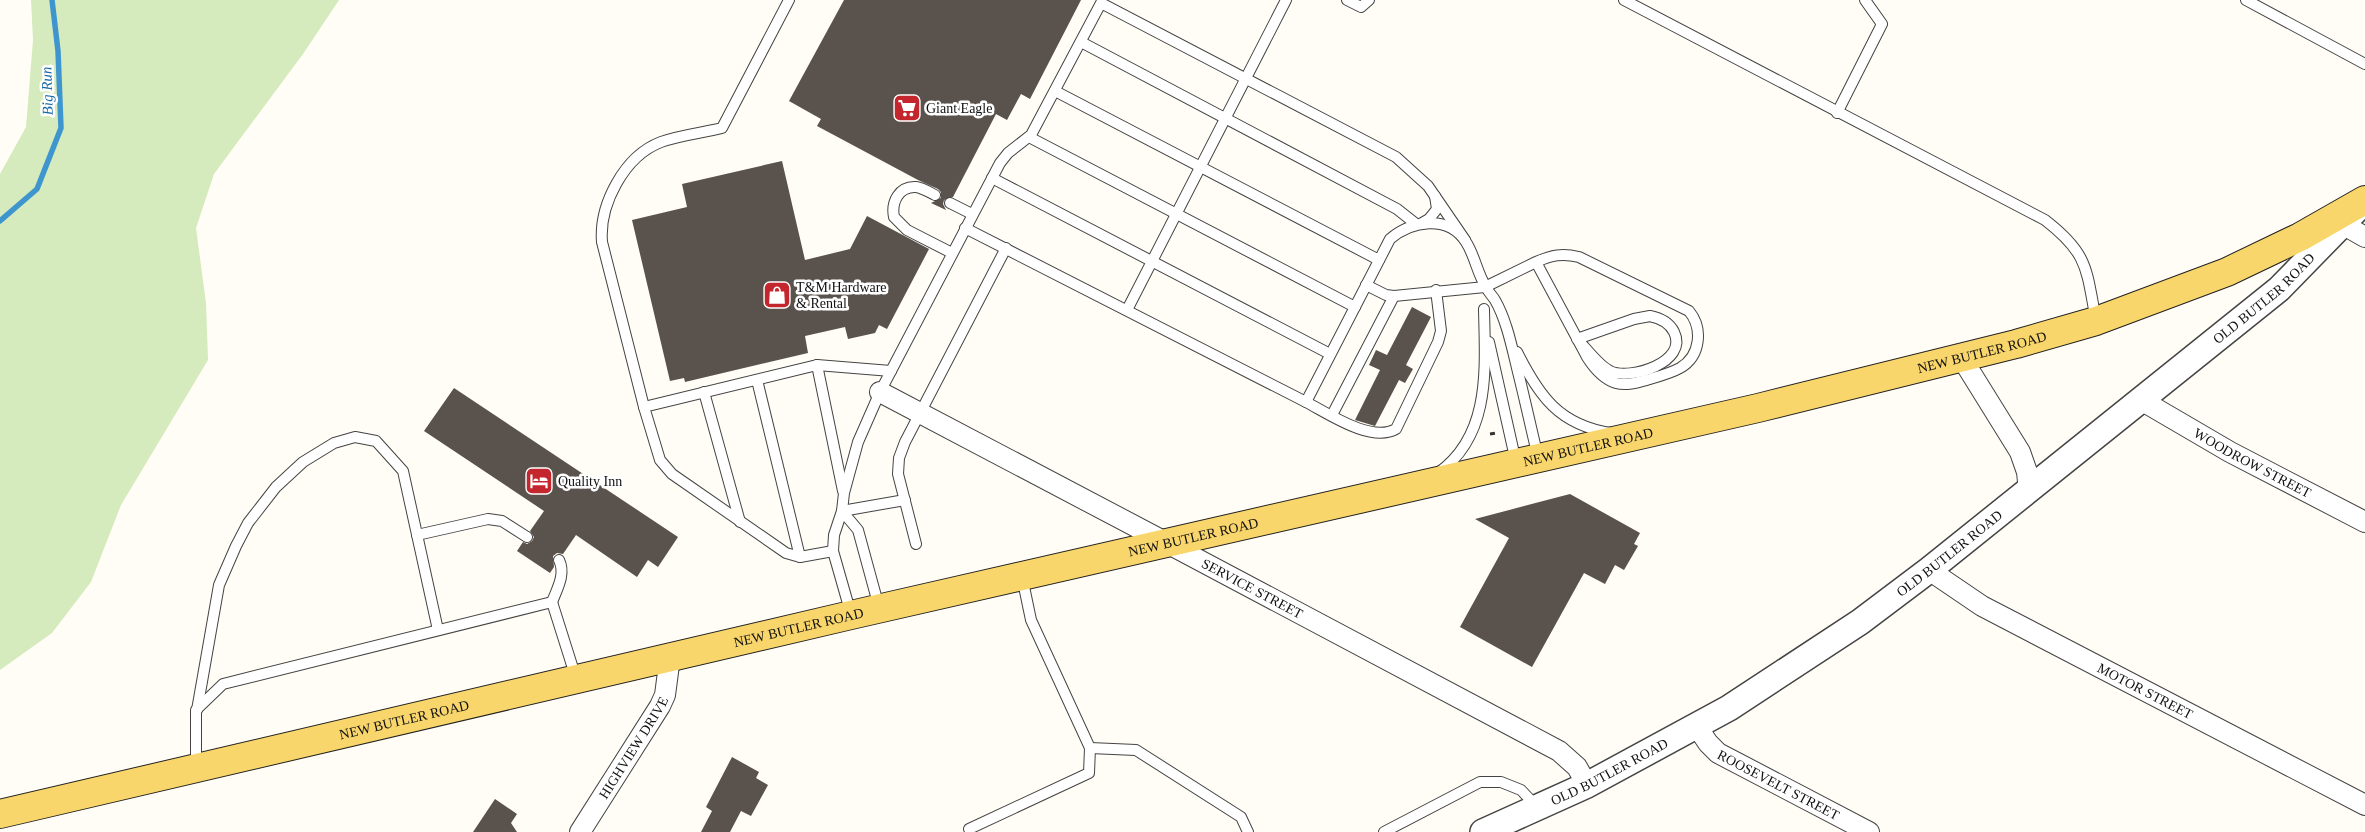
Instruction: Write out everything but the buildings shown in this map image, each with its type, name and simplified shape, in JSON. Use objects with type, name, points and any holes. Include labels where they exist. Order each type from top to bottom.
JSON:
[{"type":"main road","name":"NEW BUTLER ROAD","points":[[0,814],[851,615],[1652,432],[2016,344],[2096,321],[2227,272],[2300,237],[2365,201]]},
{"type":"street","name":"OLD BUTLER ROAD","points":[[1483,832],[1587,785],[1729,708],[1796,666],[1930,570],[2279,289],[2344,225],[2365,201]]},
{"type":"street","points":[[2344,225],[2365,237]]},
{"type":"street","points":[[1961,357],[2020,452],[2027,472],[2028,491]]},
{"type":"street","name":"SERVICE STREET","points":[[880,392],[1167,542],[1559,751],[1577,767],[1587,785]]},
{"type":"street","name":"WOODROW STREET","points":[[2141,400],[2230,452],[2365,522]]},
{"type":"street","name":"MOTOR STREET","points":[[1930,570],[1982,606],[2365,805]]},
{"type":"street","name":"HIGHVIEW DRIVE","points":[[580,832],[660,706],[665,695],[670,658]]},
{"type":"street","name":"ROOSEVELT STREET","points":[[1696,725],[1718,753],[1869,832]]},
{"type":"lane","points":[[789,0],[722,128],[662,142],[643,152],[620,178],[604,214],[601,228],[602,242],[644,407],[660,460],[672,474],[786,553],[800,557],[833,551]]},
{"type":"lane","points":[[1127,310],[1286,0]]},
{"type":"lane","points":[[1347,0],[1361,7],[1369,0]]},
{"type":"lane","points":[[1624,0],[1837,113],[2045,220],[2077,248],[2086,266],[2096,321]]},
{"type":"lane","points":[[1837,113],[1882,24],[1865,0]]},
{"type":"lane","points":[[2246,0],[2365,64]]},
{"type":"lane","points":[[851,615],[833,551],[834,535],[842,511],[844,493],[858,442],[880,392],[972,214],[1008,153],[1029,137],[1081,42],[1098,2],[1396,157],[1410,168],[1435,195],[1473,253],[1485,287],[1494,299],[1528,372],[1543,396],[1558,412],[1591,429],[1626,434],[1652,432]]},
{"type":"lane","points":[[1081,42],[1419,223],[1442,224],[1465,240]]},
{"type":"lane","points":[[1055,91],[1379,260]]},
{"type":"lane","points":[[1029,137],[1355,307]]},
{"type":"lane","points":[[992,178],[1330,354]]},
{"type":"lane","points":[[934,195],[916,188],[899,192],[895,199],[894,217],[907,230],[952,253]]},
{"type":"lane","points":[[1306,402],[1390,239],[1400,230],[1429,219],[1437,209],[1435,195]]},
{"type":"lane","points":[[950,203],[972,214]]},
{"type":"lane","points":[[966,228],[1306,402],[1374,432],[1389,433],[1396,429],[1438,342],[1441,331],[1436,290]]},
{"type":"lane","points":[[916,544],[898,474],[899,458],[905,442],[1006,248]]},
{"type":"lane","points":[[1366,285],[1386,295],[1394,296],[1436,290],[1485,287],[1536,262],[1554,254],[1566,254],[1579,257],[1689,311],[1696,319],[1698,330],[1695,352],[1680,368],[1637,383],[1622,384],[1610,380],[1595,370],[1536,262]]},
{"type":"lane","points":[[1405,488],[1431,477],[1446,466],[1459,454],[1472,432],[1481,406],[1485,372],[1485,287]]},
{"type":"lane","points":[[1332,415],[1394,296]]},
{"type":"lane","points":[[1484,309],[1487,334],[1527,461]]},
{"type":"lane","points":[[1650,316],[1667,323],[1677,340],[1677,348],[1670,358],[1663,363],[1636,372],[1619,374],[1609,371],[1577,339],[1634,319],[1650,316]]},
{"type":"lane","points":[[1505,326],[1527,461]]},
{"type":"lane","points":[[644,407],[817,365],[891,371]]},
{"type":"lane","points":[[817,365],[844,493]]},
{"type":"lane","points":[[757,380],[800,557]]},
{"type":"lane","points":[[704,392],[740,522]]},
{"type":"lane","points":[[196,768],[197,710],[218,585],[248,523],[276,487],[303,462],[334,443],[355,437],[376,441],[403,471],[438,630]]},
{"type":"lane","points":[[842,511],[905,500]]},
{"type":"lane","points":[[842,511],[858,530],[880,609]]},
{"type":"lane","points":[[418,535],[488,519],[502,522],[527,537]]},
{"type":"lane","points":[[559,560],[561,580],[552,602],[576,679]]},
{"type":"lane","points":[[969,829],[1089,773],[1090,748],[1031,620],[1022,576]]},
{"type":"lane","points":[[197,710],[223,684],[552,602]]},
{"type":"lane","points":[[1090,748],[1136,750],[1241,817],[1248,832]]},
{"type":"lane","points":[[1384,832],[1480,782],[1502,782],[1521,790],[1537,808]]},
{"type":"green space","points":[[31,0],[339,0],[303,54],[214,174],[196,228],[206,303],[208,360],[121,505],[91,582],[52,633],[0,670],[0,174],[26,127],[33,40]]},
{"type":"waterway","name":"Big Run","points":[[0,221],[37,189],[61,128],[58,51],[52,0]]},
{"type":"place","name":"Giant Eagle","points":[[907,108]]},
{"type":"place","name":"T&M Hardware & Rental","points":[[777,295]]},
{"type":"place","name":"Quality Inn","points":[[539,481]]}]
